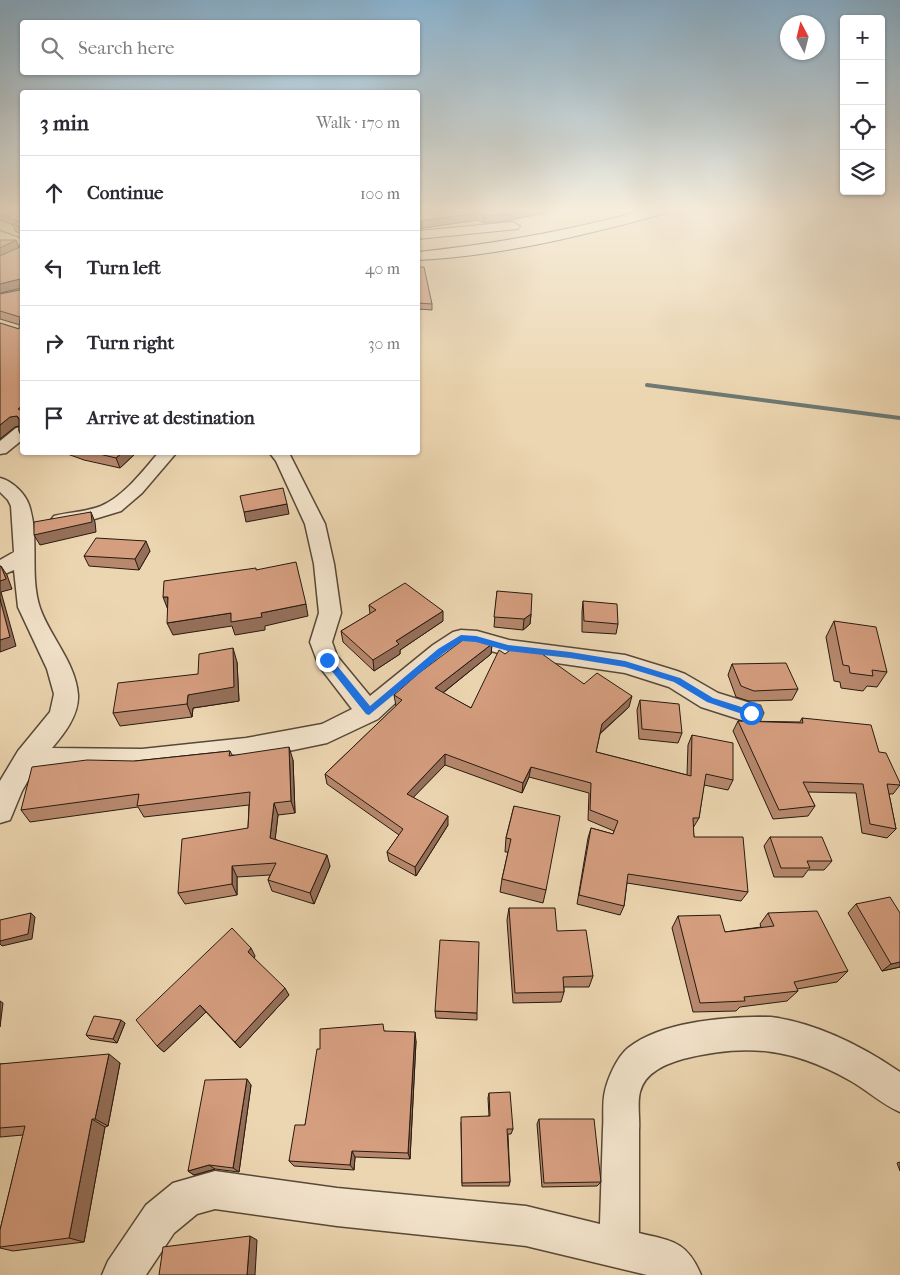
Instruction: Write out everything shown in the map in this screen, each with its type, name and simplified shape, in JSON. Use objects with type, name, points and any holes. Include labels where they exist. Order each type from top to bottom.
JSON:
[{"type":"street","points":[[0,449],[20,434]]},
{"type":"street","points":[[22,527],[99,512],[114,507],[166,455]]},
{"type":"street","points":[[281,455],[315,524],[324,564],[330,613],[321,642],[327,660],[369,712]]},
{"type":"street","points":[[0,483],[18,499],[22,527],[23,572],[29,607],[66,688],[62,715],[27,759],[6,794],[0,811]]},
{"type":"street","points":[[0,569],[23,556]]},
{"type":"street","points":[[27,759],[142,760],[246,749],[327,733],[369,712],[422,666],[461,638],[476,639],[508,648],[625,664],[677,680],[710,700],[751,713]]},
{"type":"street","points":[[619,1248],[622,1092],[630,1074],[642,1060],[661,1048],[695,1038],[783,1035],[812,1043],[881,1078],[900,1094]]},
{"type":"street","points":[[122,1275],[160,1219],[187,1197],[215,1190],[337,1207],[526,1226],[668,1260],[680,1275]]},
{"type":"building","points":[[0,270],[20,270],[20,279],[0,284]]},
{"type":"building","points":[[420,270],[425,270],[432,304],[420,303]]},
{"type":"building","points":[[20,290],[20,317],[0,311],[0,294]]},
{"type":"building","points":[[20,317],[20,408],[18,409],[20,410],[20,431],[19,418],[17,416],[10,417],[0,425],[0,323],[19,329]]},
{"type":"building","points":[[104,455],[120,455],[116,458]]},
{"type":"building","points":[[283,488],[287,504],[244,512],[240,496]]},
{"type":"building","points":[[91,512],[92,522],[34,535],[34,522]]},
{"type":"building","points":[[96,538],[146,541],[135,559],[84,556]]},
{"type":"building","points":[[296,562],[306,604],[261,613],[262,617],[231,622],[231,613],[167,623],[168,597],[163,597],[164,581],[256,568],[256,570]]},
{"type":"building","points":[[0,566],[6,579],[0,581]]},
{"type":"building","points":[[405,583],[443,611],[396,641],[399,644],[373,660],[341,631],[376,610],[369,605]]},
{"type":"building","points":[[497,591],[532,594],[531,614],[524,619],[494,617]]},
{"type":"building","points":[[0,599],[10,637],[0,640]]},
{"type":"building","points":[[583,601],[617,604],[618,624],[584,621]]},
{"type":"building","points":[[834,621],[876,627],[887,672],[872,670],[873,676],[850,673],[849,666],[843,665]]},
{"type":"building","points":[[467,637],[477,638],[492,644],[435,688],[471,708],[499,650],[505,654],[513,648],[538,651],[584,684],[597,673],[632,696],[602,724],[596,752],[691,776],[692,735],[733,743],[733,780],[706,774],[699,818],[693,818],[694,837],[743,837],[748,892],[628,874],[624,906],[579,895],[591,828],[613,834],[618,821],[590,810],[591,783],[531,767],[523,783],[445,754],[407,794],[448,816],[415,867],[387,852],[403,829],[325,774],[402,700],[394,695],[419,673]]},
{"type":"building","points":[[233,648],[234,687],[188,695],[187,704],[113,713],[118,683],[198,674],[199,654]]},
{"type":"building","points":[[786,663],[798,689],[754,691],[741,686],[732,664]]},
{"type":"building","points":[[640,700],[679,704],[682,733],[642,729]]},
{"type":"building","points":[[802,718],[871,725],[879,752],[886,753],[900,783],[900,785],[887,784],[896,829],[870,824],[863,784],[803,782],[815,806],[779,810],[738,721],[803,723]]},
{"type":"building","points":[[289,747],[291,801],[274,803],[270,838],[327,855],[310,893],[268,880],[276,863],[232,866],[232,884],[178,893],[182,839],[248,828],[250,792],[137,806],[139,794],[21,810],[32,767],[87,760],[135,761],[230,751],[229,756]]},
{"type":"building","points":[[514,806],[560,816],[546,890],[502,879],[511,839],[506,838]]},
{"type":"building","points":[[770,837],[822,837],[832,861],[807,861],[810,868],[781,868]]},
{"type":"building","points":[[890,897],[900,913],[900,962],[891,964],[856,904]]},
{"type":"building","points":[[509,908],[555,908],[557,931],[586,930],[593,976],[563,977],[564,992],[515,993]]},
{"type":"building","points":[[817,911],[848,971],[794,982],[798,991],[744,997],[745,1001],[700,1003],[678,916],[720,915],[725,932],[774,926],[768,913]]},
{"type":"building","points":[[31,913],[28,934],[0,941],[0,920]]},
{"type":"building","points":[[232,928],[251,948],[248,952],[285,988],[235,1042],[200,1005],[157,1046],[136,1020]]},
{"type":"building","points":[[440,940],[479,942],[477,1013],[435,1011]]},
{"type":"building","points":[[94,1016],[121,1020],[113,1039],[86,1035]]},
{"type":"building","points":[[383,1024],[384,1031],[415,1032],[408,1153],[352,1151],[350,1165],[289,1161],[295,1125],[305,1125],[317,1049],[320,1049],[320,1029]]},
{"type":"building","points":[[109,1054],[95,1119],[92,1119],[69,1238],[0,1247],[0,1230],[25,1126],[0,1128],[0,1064]]},
{"type":"building","points":[[247,1079],[233,1168],[209,1165],[188,1171],[205,1080]]},
{"type":"building","points":[[510,1092],[513,1129],[507,1129],[510,1182],[462,1183],[461,1117],[490,1116],[489,1093]]},
{"type":"building","points":[[539,1119],[594,1119],[601,1182],[544,1183]]},
{"type":"building","points":[[250,1236],[247,1275],[159,1275],[163,1247]]},
{"type":"waterway","points":[[647,385],[900,418]]},
{"type":"route","points":[[327,660],[369,712],[441,651],[461,638],[476,639],[508,648],[625,664],[677,680],[710,700],[751,713]]}]
